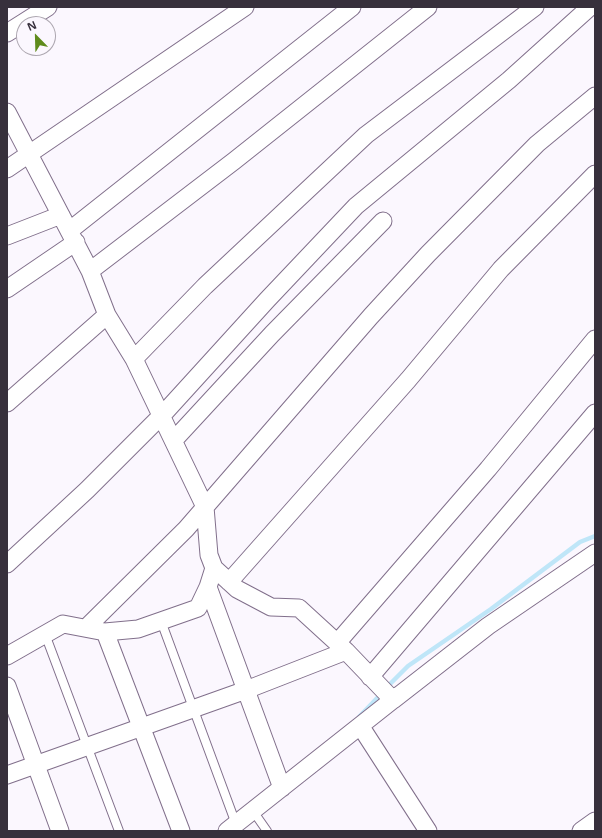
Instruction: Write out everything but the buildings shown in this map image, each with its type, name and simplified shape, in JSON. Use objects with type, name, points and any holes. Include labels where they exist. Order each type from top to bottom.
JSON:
[{"type":"street","points":[[7,33],[48,7]]},
{"type":"street","points":[[7,169],[245,7]]},
{"type":"street","points":[[7,289],[73,237],[352,7]]},
{"type":"street","points":[[90,271],[240,156],[428,7]]},
{"type":"street","points":[[134,359],[205,286],[366,136],[535,7]]},
{"type":"street","points":[[7,564],[87,490],[162,415],[267,300],[356,206],[509,80],[590,7]]},
{"type":"street","points":[[86,628],[186,529],[371,316],[428,254],[537,144],[595,96]]},
{"type":"street","points":[[7,112],[73,237],[90,271],[107,315],[134,359],[206,507],[209,554],[214,568],[237,589],[271,608],[299,608],[342,647],[393,700],[400,695]]},
{"type":"street","points":[[229,582],[408,380],[501,269],[595,174]]},
{"type":"street","points":[[7,236],[61,215]]},
{"type":"street","points":[[174,440],[272,334],[383,222]]},
{"type":"street","points":[[7,403],[107,315]]},
{"type":"street","points":[[7,775],[246,690],[342,647],[595,339]]},
{"type":"street","points":[[370,677],[595,414]]},
{"type":"street","points":[[232,827],[488,626],[595,553]]},
{"type":"street","points":[[7,656],[63,624],[105,632],[138,629],[198,608],[208,587],[214,568]]},
{"type":"street","points":[[208,587],[282,788]]},
{"type":"street","points":[[105,632],[181,831]]},
{"type":"street","points":[[7,686],[60,831]]},
{"type":"street","points":[[361,727],[428,831]]},
{"type":"street","points":[[581,831],[595,821]]},
{"type":"lane","points":[[161,621],[194,709],[232,827]]},
{"type":"lane","points":[[45,634],[118,831]]},
{"type":"lane","points":[[253,811],[267,831]]},
{"type":"waterway","points":[[386,688],[408,666],[491,609],[580,542],[595,536]]},
{"type":"waterway","points":[[359,717],[381,694]]}]
